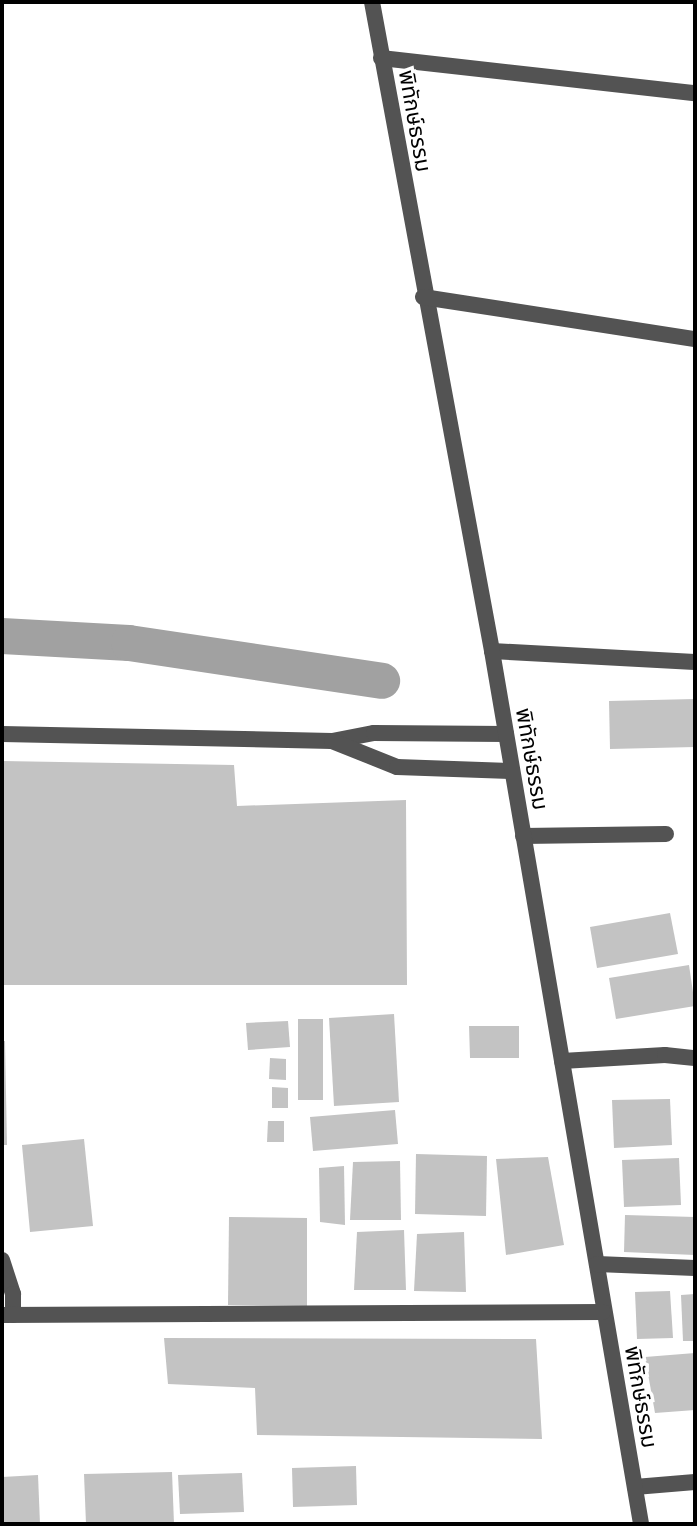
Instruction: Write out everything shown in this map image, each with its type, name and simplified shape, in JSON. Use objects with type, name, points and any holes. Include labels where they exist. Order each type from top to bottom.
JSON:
[{"type":"street","name":"พิทักษ์ธรรม","points":[[372,2],[423,297],[492,651],[641,1524]]},
{"type":"street","points":[[381,58],[695,93]]},
{"type":"street","points":[[423,297],[695,339]]},
{"type":"street","points":[[492,651],[695,662]]},
{"type":"street","points":[[2,734],[332,741],[374,733],[506,734]]},
{"type":"street","points":[[332,741],[397,767],[512,771]]},
{"type":"street","points":[[523,836],[666,834]]},
{"type":"street","points":[[562,1061],[665,1055],[695,1058]]},
{"type":"street","points":[[2,1260],[13,1294],[7,1315],[603,1312]]},
{"type":"street","points":[[597,1264],[695,1268]]},
{"type":"street","points":[[635,1487],[695,1482]]},
{"type":"building","points":[[695,699],[695,747],[610,749],[609,701]]},
{"type":"building","points":[[2,761],[234,765],[237,806],[406,800],[407,985],[2,985]]},
{"type":"building","points":[[670,913],[678,954],[597,968],[590,927]]},
{"type":"building","points":[[689,965],[695,1006],[616,1019],[609,978]]},
{"type":"building","points":[[394,1014],[399,1102],[334,1106],[329,1018]]},
{"type":"building","points":[[298,1019],[323,1019],[323,1100],[298,1100]]},
{"type":"building","points":[[288,1021],[290,1047],[248,1050],[246,1023]]},
{"type":"building","points":[[469,1026],[519,1026],[519,1058],[470,1058]]},
{"type":"building","points":[[2,1041],[5,1041],[7,1145],[2,1145]]},
{"type":"building","points":[[270,1058],[286,1059],[286,1080],[269,1079]]},
{"type":"building","points":[[272,1087],[288,1088],[288,1108],[272,1108]]},
{"type":"building","points":[[670,1099],[672,1145],[614,1148],[612,1100]]},
{"type":"building","points":[[395,1110],[398,1144],[313,1151],[310,1117]]},
{"type":"building","points":[[268,1121],[284,1121],[284,1142],[267,1142]]},
{"type":"building","points":[[84,1139],[93,1226],[30,1232],[22,1145]]},
{"type":"building","points":[[416,1154],[487,1156],[486,1216],[415,1214]]},
{"type":"building","points":[[548,1157],[564,1245],[506,1255],[496,1159]]},
{"type":"building","points":[[679,1158],[681,1205],[624,1207],[622,1160]]},
{"type":"building","points":[[400,1161],[401,1220],[350,1220],[353,1162]]},
{"type":"building","points":[[344,1166],[345,1225],[320,1222],[319,1168]]},
{"type":"building","points":[[625,1215],[695,1217],[695,1255],[624,1252]]},
{"type":"building","points":[[229,1217],[307,1218],[307,1306],[228,1305]]},
{"type":"building","points":[[404,1230],[406,1290],[354,1290],[357,1232]]},
{"type":"building","points":[[464,1232],[466,1292],[414,1291],[417,1234]]},
{"type":"building","points":[[670,1291],[673,1338],[637,1339],[635,1292]]},
{"type":"building","points":[[695,1294],[695,1341],[683,1341],[681,1295]]},
{"type":"building","points":[[164,1338],[536,1339],[542,1439],[257,1435],[255,1388],[168,1384]]},
{"type":"building","points":[[695,1353],[695,1410],[655,1413],[645,1357]]},
{"type":"building","points":[[356,1466],[357,1505],[293,1507],[292,1468]]},
{"type":"building","points":[[172,1472],[174,1524],[86,1524],[84,1474]]},
{"type":"building","points":[[242,1473],[244,1512],[180,1514],[178,1475]]},
{"type":"building","points":[[38,1475],[40,1524],[2,1524],[2,1477]]},
{"type":"waterway","points":[[2,636],[129,643],[382,681]]}]
